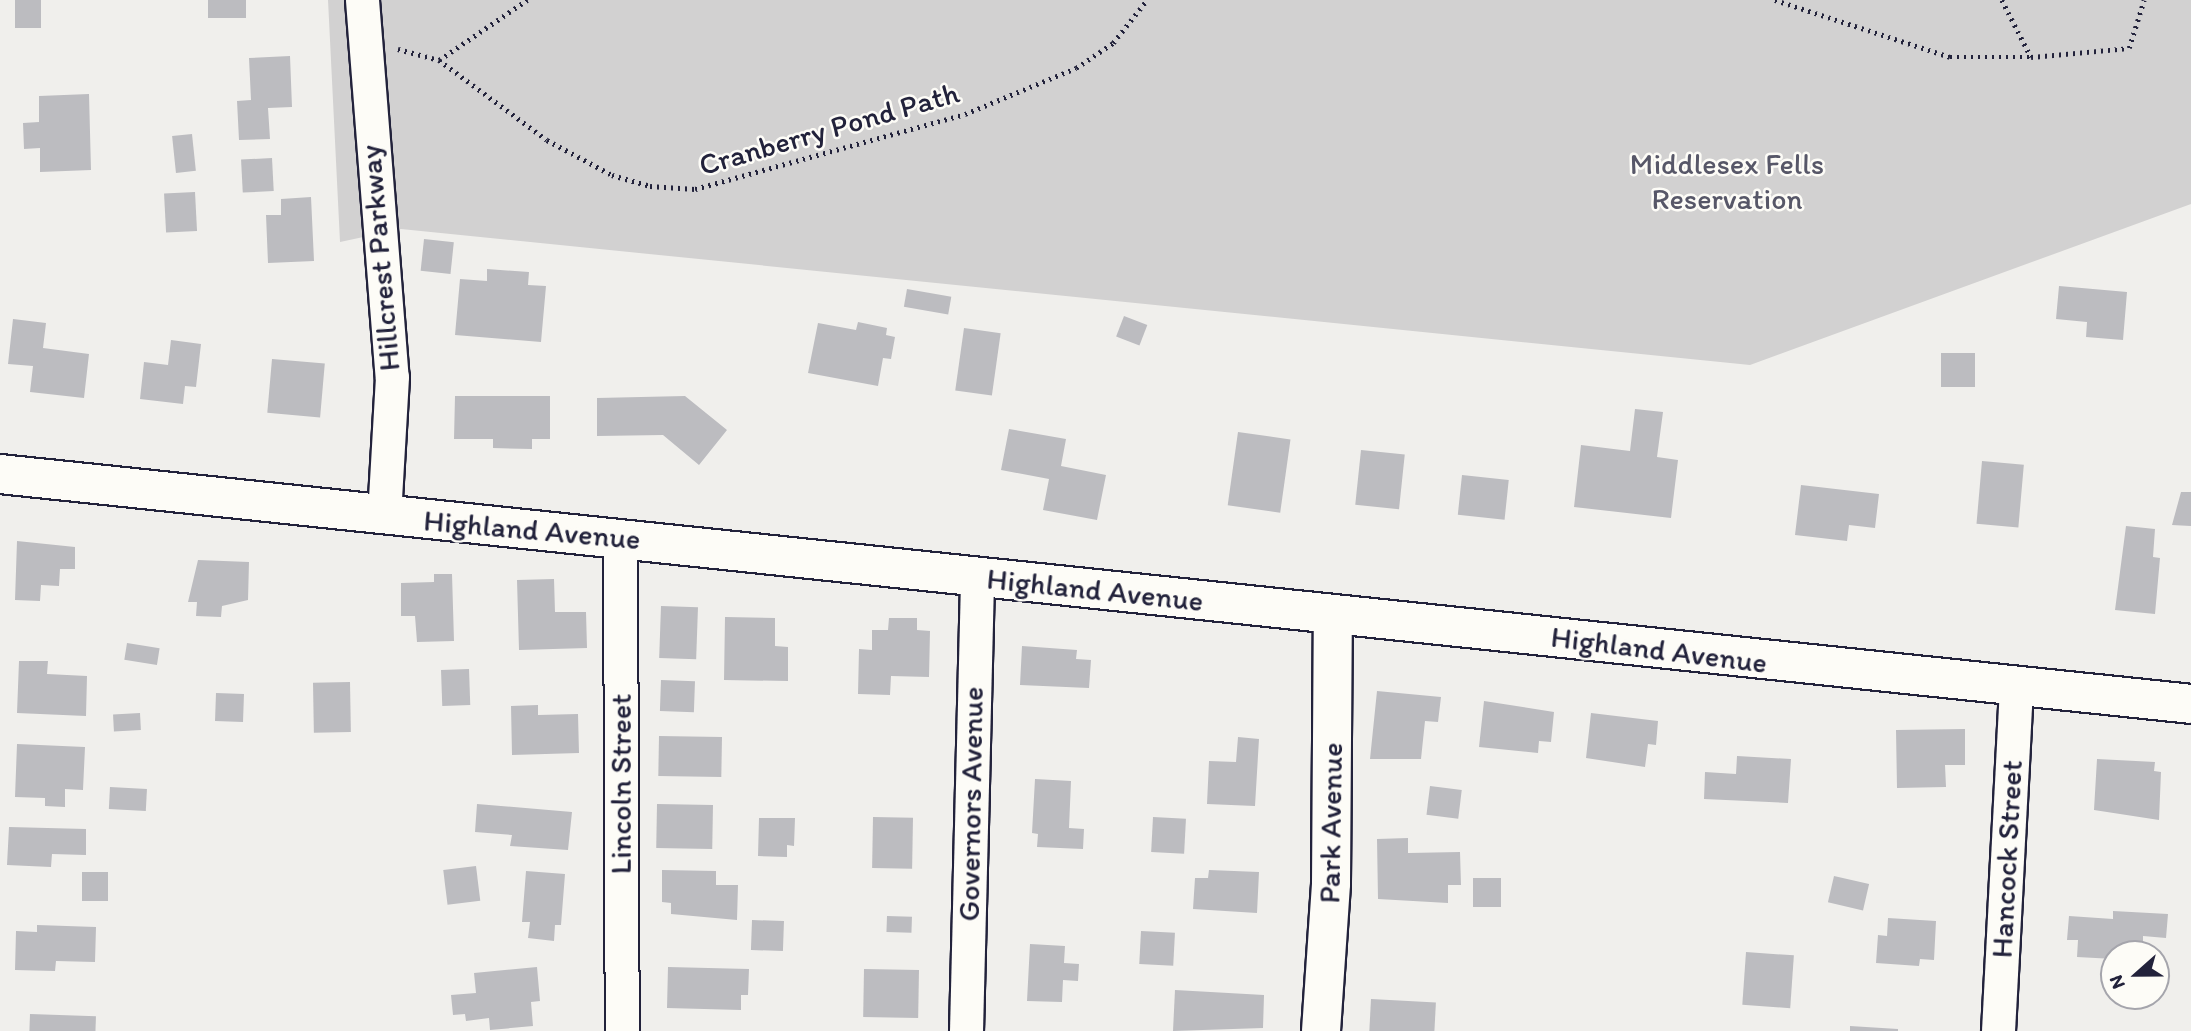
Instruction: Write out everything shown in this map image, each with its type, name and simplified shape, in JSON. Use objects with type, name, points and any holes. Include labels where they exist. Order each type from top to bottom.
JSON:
[{"type":"main road","name":"Highland Avenue","points":[[0,474],[2191,704]]},
{"type":"main road","name":"Park Avenue","points":[[1321,1031],[1331,883],[1333,614]]},
{"type":"street","name":"Hillcrest Parkway","points":[[362,0],[391,377],[384,516]]},
{"type":"street","name":"Lincoln Street","points":[[620,538],[622,1031]]},
{"type":"street","name":"Governors Avenue","points":[[966,1031],[977,577]]},
{"type":"street","name":"Hancock Street","points":[[1998,1031],[2016,687]]},
{"type":"path","name":"Cranberry Pond Path","points":[[527,0],[439,60],[547,140],[611,175],[650,187],[695,189],[965,114],[1076,68],[1114,43],[1147,0]]},
{"type":"path","points":[[1774,0],[1950,57],[2031,57],[2129,48],[2144,0]]},
{"type":"path","points":[[2002,0],[2031,57]]},
{"type":"green space","name":"Middlesex Fells Reservation","points":[[328,0],[2191,0],[2191,204],[1750,365],[401,229],[340,242]]},
{"type":"building","points":[[15,0],[41,0],[41,28],[15,28]]},
{"type":"building","points":[[208,0],[246,0],[246,18],[208,18]]},
{"type":"building","points":[[290,56],[292,107],[268,108],[270,139],[239,140],[237,101],[251,100],[249,58]]},
{"type":"building","points":[[89,94],[91,170],[40,172],[40,148],[24,149],[23,123],[39,122],[39,96]]},
{"type":"building","points":[[192,134],[196,171],[176,173],[172,136]]},
{"type":"building","points":[[272,158],[274,191],[243,193],[241,160]]},
{"type":"building","points":[[195,192],[197,231],[166,233],[164,194]]},
{"type":"building","points":[[311,197],[314,261],[268,263],[266,215],[281,215],[281,199]]},
{"type":"building","points":[[424,239],[454,242],[450,274],[421,271]]},
{"type":"building","points":[[487,269],[529,272],[528,285],[546,286],[541,342],[455,335],[460,279],[487,281]]},
{"type":"building","points":[[2059,286],[2127,292],[2123,340],[2086,337],[2087,322],[2056,319]]},
{"type":"building","points":[[907,289],[951,297],[948,315],[904,307]]},
{"type":"building","points":[[1124,316],[1147,325],[1139,345],[1116,337]]},
{"type":"building","points":[[13,319],[46,323],[43,348],[89,354],[84,398],[30,392],[33,366],[8,364]]},
{"type":"building","points":[[858,322],[887,328],[886,335],[895,337],[891,359],[883,358],[878,386],[808,373],[818,323],[856,330]]},
{"type":"building","points":[[964,328],[1001,333],[992,396],[955,390]]},
{"type":"building","points":[[171,340],[201,344],[196,387],[185,386],[183,404],[140,399],[144,362],[168,365]]},
{"type":"building","points":[[1941,353],[1975,353],[1975,387],[1941,387]]},
{"type":"building","points":[[272,359],[325,364],[320,417],[267,413]]},
{"type":"building","points":[[455,396],[550,396],[550,439],[532,439],[532,449],[493,448],[493,439],[454,439]]},
{"type":"building","points":[[685,396],[727,430],[699,465],[663,435],[597,436],[597,398]]},
{"type":"building","points":[[1635,409],[1663,412],[1657,457],[1678,460],[1671,518],[1574,507],[1581,445],[1630,451]]},
{"type":"building","points":[[1009,429],[1066,439],[1061,466],[1106,475],[1097,520],[1043,510],[1049,479],[1001,470]]},
{"type":"building","points":[[1238,432],[1290,439],[1280,513],[1228,505]]},
{"type":"building","points":[[1361,450],[1405,455],[1399,509],[1355,505]]},
{"type":"building","points":[[1982,461],[2024,465],[2018,527],[1977,524]]},
{"type":"building","points":[[1462,475],[1509,480],[1505,520],[1458,515]]},
{"type":"building","points":[[1801,485],[1879,494],[1875,528],[1849,525],[1847,541],[1795,535]]},
{"type":"building","points":[[2181,492],[2191,492],[2191,526],[2172,525]]},
{"type":"building","points":[[2126,526],[2155,529],[2153,557],[2160,558],[2155,614],[2115,610]]},
{"type":"building","points":[[17,541],[75,547],[75,569],[60,569],[59,586],[41,585],[40,601],[15,600]]},
{"type":"building","points":[[198,560],[249,562],[248,600],[222,606],[221,617],[196,616],[197,602],[188,602]]},
{"type":"building","points":[[434,574],[452,574],[454,641],[417,642],[415,616],[401,616],[401,583],[434,582]]},
{"type":"building","points":[[554,579],[555,612],[586,612],[587,648],[519,650],[517,580]]},
{"type":"building","points":[[661,606],[698,607],[696,659],[659,658]]},
{"type":"building","points":[[725,617],[775,618],[775,646],[788,647],[788,681],[724,680]]},
{"type":"building","points":[[889,618],[917,618],[917,630],[930,631],[929,677],[891,676],[890,695],[858,694],[859,649],[872,650],[872,630],[888,630]]},
{"type":"building","points":[[127,643],[160,648],[157,665],[124,660]]},
{"type":"building","points":[[1022,646],[1077,650],[1076,659],[1091,660],[1089,688],[1020,685]]},
{"type":"building","points":[[19,661],[48,661],[47,674],[87,676],[86,716],[17,713]]},
{"type":"building","points":[[469,669],[470,705],[442,706],[441,670]]},
{"type":"building","points":[[661,680],[695,681],[694,712],[660,711]]},
{"type":"building","points":[[350,682],[351,732],[314,733],[313,683]]},
{"type":"building","points":[[1377,691],[1441,697],[1438,722],[1425,721],[1421,759],[1370,759]]},
{"type":"building","points":[[216,693],[244,694],[243,722],[215,721]]},
{"type":"building","points":[[1484,701],[1554,712],[1551,742],[1539,741],[1538,753],[1479,747]]},
{"type":"building","points":[[538,705],[538,715],[578,714],[579,753],[512,755],[511,706]]},
{"type":"building","points":[[140,713],[141,730],[114,731],[113,714]]},
{"type":"building","points":[[1591,713],[1658,721],[1656,745],[1648,744],[1645,767],[1586,758]]},
{"type":"building","points":[[1965,729],[1965,765],[1945,765],[1946,787],[1897,788],[1896,730]]},
{"type":"building","points":[[659,736],[722,737],[721,777],[658,776]]},
{"type":"building","points":[[1238,737],[1259,739],[1255,806],[1207,804],[1209,761],[1236,762]]},
{"type":"building","points":[[17,744],[85,747],[83,790],[65,789],[65,807],[45,806],[45,798],[15,797]]},
{"type":"building","points":[[1737,756],[1791,759],[1788,803],[1704,799],[1705,772],[1736,774]]},
{"type":"building","points":[[2097,759],[2155,762],[2154,771],[2161,772],[2159,820],[2094,810]]},
{"type":"building","points":[[1035,779],[1071,781],[1069,828],[1084,829],[1083,849],[1037,847],[1038,834],[1032,833]]},
{"type":"building","points":[[1430,786],[1462,790],[1458,819],[1426,815]]},
{"type":"building","points":[[110,787],[147,789],[146,811],[109,809]]},
{"type":"building","points":[[477,804],[572,812],[568,850],[510,846],[512,835],[475,832]]},
{"type":"building","points":[[657,804],[713,805],[712,849],[656,848]]},
{"type":"building","points":[[873,817],[913,818],[912,869],[872,868]]},
{"type":"building","points":[[1153,817],[1186,819],[1184,854],[1151,852]]},
{"type":"building","points":[[759,818],[795,818],[794,846],[787,845],[787,857],[758,856]]},
{"type":"building","points":[[9,827],[86,829],[86,855],[52,854],[51,867],[7,865]]},
{"type":"building","points":[[1408,838],[1408,853],[1460,852],[1461,885],[1448,885],[1448,903],[1378,899],[1377,839]]},
{"type":"building","points":[[476,866],[480,901],[448,905],[443,870]]},
{"type":"building","points":[[662,870],[716,871],[716,885],[738,885],[737,920],[671,914],[671,903],[662,902]]},
{"type":"building","points":[[1209,870],[1259,872],[1257,913],[1193,909],[1195,878],[1208,878]]},
{"type":"building","points":[[526,871],[565,874],[561,925],[555,925],[554,941],[528,938],[530,922],[522,922]]},
{"type":"building","points":[[82,872],[108,872],[108,901],[82,901]]},
{"type":"building","points":[[1834,876],[1869,884],[1863,910],[1828,902]]},
{"type":"building","points":[[1473,878],[1501,878],[1501,907],[1473,907]]},
{"type":"building","points":[[2113,911],[2168,914],[2166,938],[2143,936],[2143,940],[2100,940],[2100,958],[2077,957],[2078,940],[2067,940],[2069,916],[2113,919]]},
{"type":"building","points":[[887,916],[912,917],[911,933],[886,932]]},
{"type":"building","points":[[1888,918],[1936,921],[1934,960],[1920,959],[1919,966],[1876,963],[1878,935],[1887,936]]},
{"type":"building","points":[[752,920],[784,921],[783,951],[751,950]]},
{"type":"building","points":[[37,925],[96,927],[95,962],[56,961],[55,971],[15,970],[16,931],[37,932]]},
{"type":"building","points":[[1141,931],[1175,933],[1173,966],[1139,964]]},
{"type":"building","points":[[1030,944],[1065,946],[1064,963],[1079,964],[1078,981],[1063,980],[1062,1002],[1027,1001]]},
{"type":"building","points":[[1746,952],[1794,955],[1790,1008],[1742,1005]]},
{"type":"building","points":[[537,967],[540,1001],[531,1002],[533,1026],[490,1030],[489,1018],[466,1021],[465,1014],[453,1015],[451,995],[476,993],[474,973]]},
{"type":"building","points":[[668,967],[749,969],[748,995],[741,995],[741,1010],[667,1008]]},
{"type":"building","points":[[864,969],[919,970],[918,1018],[863,1017]]},
{"type":"building","points":[[1175,990],[1264,995],[1263,1028],[1173,1031]]},
{"type":"building","points":[[1371,999],[1436,1002],[1434,1031],[1369,1031]]},
{"type":"building","points":[[30,1014],[96,1016],[95,1031],[29,1031]]},
{"type":"building","points":[[1850,1026],[1898,1029],[1898,1031],[1850,1031]]}]
